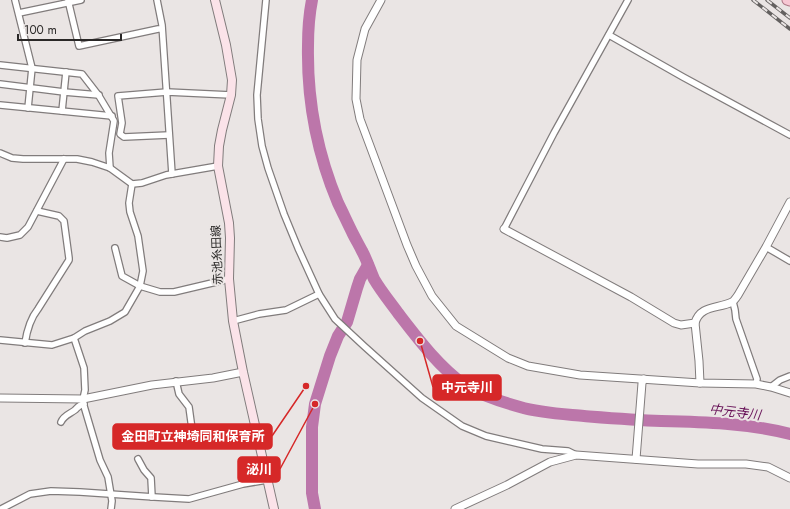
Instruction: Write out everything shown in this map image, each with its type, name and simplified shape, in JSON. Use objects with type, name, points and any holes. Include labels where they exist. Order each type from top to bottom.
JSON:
[{"type":"main road","name":"赤池糸田線","points":[[215,0],[226,44],[232,80],[231,95],[219,146],[218,166],[230,231],[229,279],[233,321],[274,509]]},
{"type":"street","points":[[15,0],[32,68],[28,108]]},
{"type":"street","points":[[19,13],[68,1],[82,0]]},
{"type":"street","points":[[157,0],[162,29],[172,174]]},
{"type":"street","points":[[266,0],[257,95],[258,119],[262,146],[284,214],[298,248],[319,294],[335,319],[422,398],[462,426],[486,436],[542,449],[568,451],[576,455]]},
{"type":"street","points":[[381,0],[365,29],[357,60],[356,99],[360,119],[416,266],[432,296],[456,326],[508,358],[528,366],[580,375],[643,381],[756,384],[790,393]]},
{"type":"street","points":[[628,0],[554,133],[504,229],[631,297],[674,323],[681,325],[696,323]]},
{"type":"street","points":[[68,1],[79,46],[162,29]]},
{"type":"street","points":[[609,35],[790,135]]},
{"type":"street","points":[[0,70],[0,65],[82,74],[98,95],[114,121],[109,153],[110,168]]},
{"type":"street","points":[[62,112],[66,72]]},
{"type":"street","points":[[0,84],[98,95]]},
{"type":"street","points":[[169,135],[124,137],[120,134],[122,123],[118,96],[167,92],[231,95]]},
{"type":"street","points":[[0,105],[112,116]]},
{"type":"street","points":[[0,153],[12,158],[77,159],[92,162],[110,168],[132,184],[142,183],[172,174],[218,166]]},
{"type":"street","points":[[0,237],[7,238],[20,235],[28,227],[64,159]]},
{"type":"street","points":[[0,340],[52,345],[74,338],[85,331],[110,321],[125,312],[140,286],[143,271],[138,236],[130,212],[129,203],[132,184]]},
{"type":"street","points":[[700,383],[696,323],[697,318],[700,313],[705,310],[733,302],[766,247],[790,202]]},
{"type":"street","points":[[25,343],[33,315],[69,260],[64,221],[59,216],[37,211]]},
{"type":"street","points":[[766,247],[790,261]]},
{"type":"street","points":[[115,248],[122,276],[140,286],[160,292],[174,292],[229,279]]},
{"type":"street","points":[[233,321],[259,314],[286,310],[319,294]]},
{"type":"street","points":[[733,302],[736,319],[757,378],[756,384]]},
{"type":"street","points":[[74,338],[84,368],[85,390],[83,401],[100,460],[108,477],[112,494],[111,509]]},
{"type":"street","points":[[0,398],[83,401],[152,385],[176,381],[214,378],[243,372]]},
{"type":"street","points":[[770,387],[780,380],[790,376]]},
{"type":"street","points":[[176,381],[179,394],[189,408],[192,429]]},
{"type":"street","points":[[636,456],[643,381]]},
{"type":"street","points":[[61,422],[67,414],[74,411],[83,401]]},
{"type":"street","points":[[455,509],[507,485],[550,462],[576,455],[636,456],[698,464],[746,464],[768,467],[790,478]]},
{"type":"street","points":[[138,459],[144,470],[151,478],[152,497]]},
{"type":"street","points":[[1,509],[30,494],[52,491],[189,498],[242,484],[267,480]]},
{"type":"waterway","name":"中元寺川","points":[[312,0],[308,34],[309,86],[315,126],[324,165],[338,203],[364,254],[374,279],[421,343],[447,370],[466,386],[479,393],[506,403],[535,411],[651,421],[726,424],[758,427],[790,434]]},
{"type":"waterway","points":[[315,509],[312,493],[312,427],[315,404],[330,356],[338,336],[347,322],[360,279],[368,265]]},
{"type":"railway","points":[[753,0],[790,29]]},
{"type":"railway","points":[[767,0],[790,18]]},
{"type":"place","name":"中元寺川","points":[[420,341]]},
{"type":"place","name":"金田町立神埼同和保育所","points":[[306,386]]},
{"type":"place","name":"泌川","points":[[315,404]]}]
